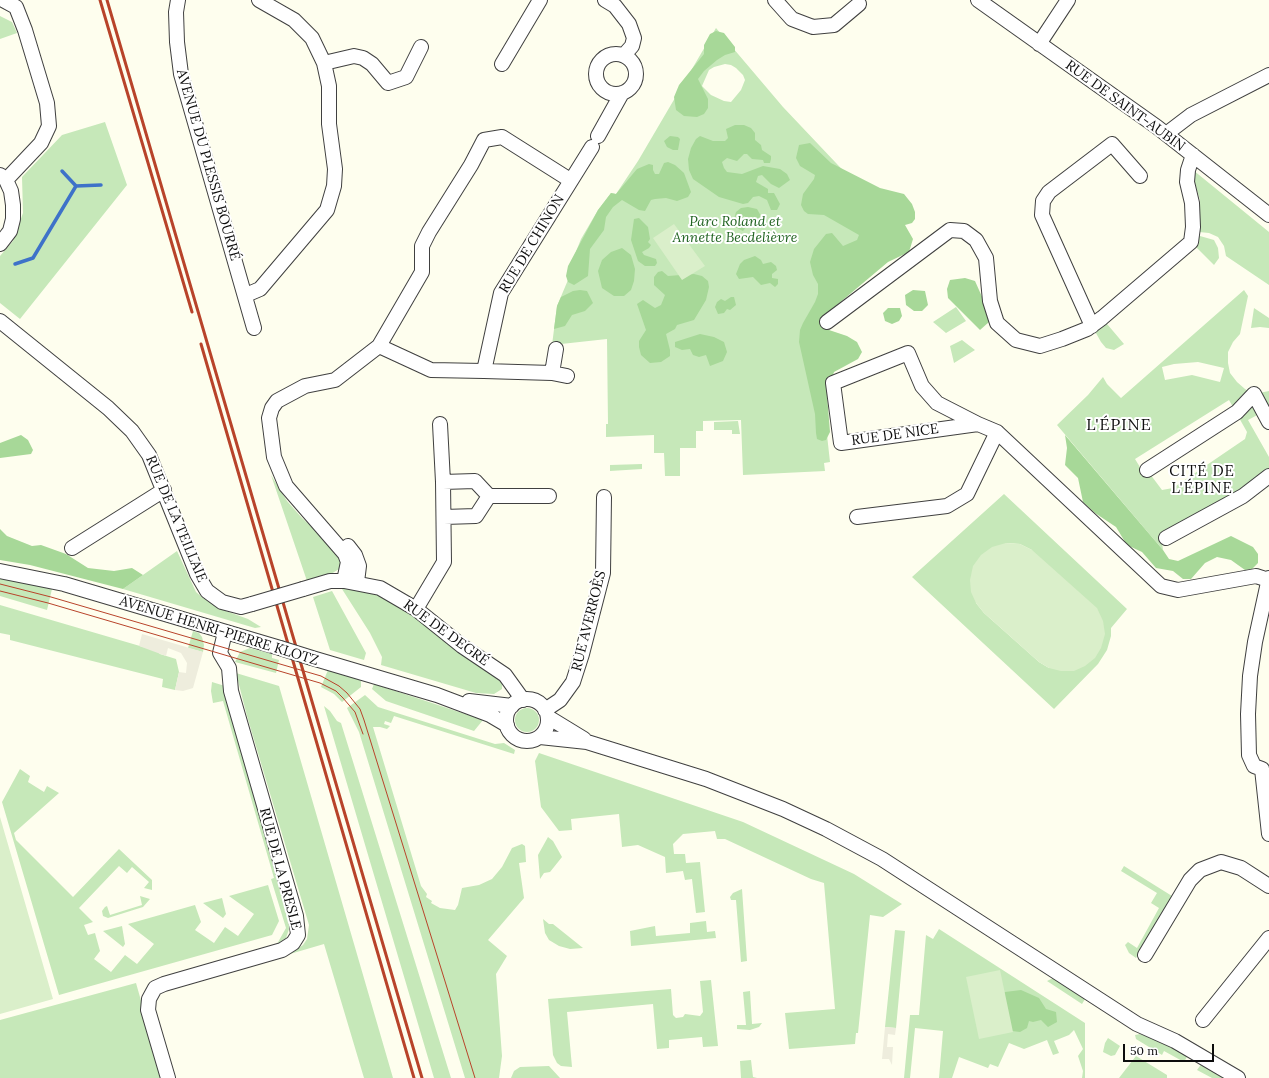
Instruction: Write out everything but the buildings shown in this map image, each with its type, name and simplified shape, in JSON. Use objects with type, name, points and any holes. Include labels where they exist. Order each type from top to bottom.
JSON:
[{"type":"street","points":[[0,244],[10,231],[13,219],[11,191],[3,178],[41,143],[49,126],[47,102],[25,30],[16,7],[3,0]]},
{"type":"street","name":"AVENUE DU PLESSIS BOURRÉ","points":[[178,0],[176,12],[177,42],[181,74],[246,295],[254,328]]},
{"type":"street","points":[[246,295],[260,289],[327,210],[334,186],[335,169],[329,124],[329,86],[324,63],[312,38],[294,20],[259,0]]},
{"type":"street","points":[[502,64],[540,0]]},
{"type":"street","points":[[605,0],[615,6],[629,24],[634,38],[632,46],[624,55]]},
{"type":"street","points":[[775,0],[792,19],[813,28],[834,25],[859,4]]},
{"type":"street","name":"RUE DE SAINT-AUBIN","points":[[978,0],[1166,134],[1269,215]]},
{"type":"street","points":[[1039,44],[1068,0]]},
{"type":"street","points":[[324,63],[354,56],[363,58],[372,64],[388,82],[406,77],[421,47]]},
{"type":"street","points":[[617,53],[624,55],[634,64],[636,78],[628,89],[622,93],[608,92],[602,89],[595,76],[596,69],[604,57],[617,53]]},
{"type":"street","points":[[1166,134],[1191,115],[1269,75]]},
{"type":"street","name":"RUE DE CHINON","points":[[484,371],[501,293],[595,142],[622,93]]},
{"type":"street","points":[[350,581],[348,562],[345,554],[334,539],[286,486],[274,457],[269,418],[272,408],[277,401],[305,386],[335,380],[379,346],[422,272],[422,246],[429,232],[471,165],[484,140],[502,137],[570,180]]},
{"type":"street","points":[[1092,326],[1042,215],[1043,201],[1049,192],[1112,144],[1140,176]]},
{"type":"street","points":[[827,322],[950,230],[964,231],[976,240],[986,258],[990,301],[997,323],[1016,340],[1040,346],[1062,339],[1092,326],[1191,242],[1193,227],[1192,203],[1187,182],[1188,170],[1193,155]]},
{"type":"street","name":"RUE DE LA TEILLAIE","points":[[0,321],[108,408],[132,431],[149,455],[197,574],[207,591],[222,602],[241,607],[330,581],[350,581]]},
{"type":"street","points":[[379,346],[431,370],[552,373],[567,376]]},
{"type":"street","points":[[552,373],[556,349]]},
{"type":"street","name":"RUE DE NICE","points":[[978,424],[841,443],[833,382],[908,353],[922,386],[937,403],[997,432],[1161,586],[1178,590],[1256,576],[1269,579]]},
{"type":"street","points":[[1147,470],[1237,412],[1254,394],[1269,422]]},
{"type":"street","points":[[416,609],[444,562],[443,482],[440,424]]},
{"type":"street","points":[[857,517],[947,506],[967,494],[997,432]]},
{"type":"street","points":[[1166,538],[1243,496],[1269,476]]},
{"type":"street","points":[[443,482],[475,481],[489,496],[549,496]]},
{"type":"street","points":[[72,548],[164,490]]},
{"type":"street","points":[[444,517],[476,516],[489,496]]},
{"type":"street","name":"RUE AVERROÈS","points":[[547,713],[560,700],[573,682],[582,654],[603,573],[604,497]]},
{"type":"street","points":[[321,526],[349,546],[356,555],[359,571],[350,581]]},
{"type":"street","name":"AVENUE HENRI-PIERRE KLOTZ","points":[[0,571],[64,584],[437,695],[490,715],[507,725]]},
{"type":"street","points":[[1269,579],[1254,642],[1250,676],[1249,707],[1249,755],[1254,766],[1266,767],[1269,834]]},
{"type":"street","name":"RUE DE DEGRÉ","points":[[350,581],[380,588],[416,609],[462,646],[505,675],[518,703]]},
{"type":"street","name":"RUE DE LA PRESLE","points":[[168,1078],[148,1010],[149,999],[155,988],[164,984],[282,950],[293,943],[298,935],[297,919],[231,691],[229,668],[220,653],[226,632]]},
{"type":"street","name":"AVENUE HENRI-PIERRE KLOTZ","points":[[437,695],[475,702],[518,703]]},
{"type":"street","points":[[547,713],[547,728],[540,737],[532,741],[520,740],[511,733],[507,725],[507,716],[518,703],[535,701],[547,713],[587,742]]},
{"type":"street","points":[[540,737],[587,742],[706,779],[784,809],[826,829],[882,859],[1138,1024],[1175,1040],[1238,1078]]},
{"type":"street","points":[[1145,955],[1190,880],[1200,870],[1221,862],[1241,868],[1269,886]]},
{"type":"street","points":[[1203,1020],[1269,938]]},
{"type":"green space","points":[[0,16],[12,22],[17,33],[0,39]]},
{"type":"green space","name":"Parc Roland et Annette Becdelièvre","points":[[716,28],[783,107],[907,238],[814,318],[830,462],[824,463],[825,471],[743,475],[741,420],[703,421],[703,431],[696,431],[696,448],[680,448],[680,476],[665,476],[664,453],[654,453],[654,435],[606,437],[606,424],[608,424],[607,339],[552,345],[557,306],[576,261],[573,259],[581,239],[598,210],[611,193],[616,194],[638,161]],"holes":[[[725,64],[731,65],[743,75],[745,80],[741,90],[731,102],[724,101],[711,95],[702,86],[709,70]]]},
{"type":"green space","points":[[716,31],[724,33],[735,47],[735,52],[725,55],[717,60],[704,71],[698,79],[708,99],[708,108],[704,114],[697,117],[684,116],[676,110],[674,97],[679,85],[704,54],[704,45],[710,34]]},
{"type":"green space","points":[[105,122],[127,185],[20,319],[0,303],[0,256],[13,241],[23,213],[22,177],[62,135]]},
{"type":"green space","points":[[735,125],[744,125],[751,128],[755,133],[755,140],[761,145],[762,150],[771,156],[770,163],[764,163],[763,160],[752,159],[747,154],[744,154],[737,161],[727,158],[722,162],[724,168],[727,172],[742,174],[763,166],[780,169],[787,174],[790,180],[779,188],[771,184],[762,175],[758,176],[756,182],[768,189],[768,193],[774,193],[780,204],[777,210],[771,210],[767,200],[759,196],[753,197],[748,203],[743,204],[719,197],[693,179],[689,170],[688,159],[691,148],[696,139],[700,136],[713,141],[725,141],[728,138],[726,129]]},
{"type":"green space","points":[[670,136],[678,137],[680,139],[678,150],[673,150],[667,147],[664,141]]},
{"type":"green space","points":[[810,143],[831,163],[880,188],[904,194],[912,204],[915,212],[915,219],[912,223],[905,225],[913,239],[909,252],[888,262],[825,315],[821,326],[847,336],[857,342],[862,352],[858,359],[834,372],[827,395],[830,432],[826,440],[822,441],[817,439],[815,414],[799,342],[800,330],[818,294],[818,284],[813,275],[810,262],[814,249],[826,234],[832,233],[843,246],[857,240],[859,235],[824,215],[808,214],[804,211],[801,205],[803,194],[814,179],[815,175],[800,166],[796,158],[799,145]]},
{"type":"green space","points":[[668,162],[675,165],[684,173],[691,192],[688,197],[677,201],[666,198],[651,200],[645,211],[639,210],[622,200],[613,207],[606,217],[604,230],[590,249],[588,276],[574,285],[568,282],[566,276],[568,266],[598,210],[611,193],[616,194],[637,169],[649,164],[653,165],[655,174],[659,174],[664,163]]},
{"type":"green space","points":[[1193,170],[1269,232],[1269,285],[1226,256],[1224,246],[1218,237],[1209,233],[1199,232],[1200,200],[1191,177]]},
{"type":"green space","points":[[748,207],[757,209],[761,216],[760,221],[753,222],[744,216],[742,220],[746,223],[746,227],[743,231],[735,227],[733,222],[736,212],[741,208]]},
{"type":"green space","points":[[639,218],[648,227],[650,239],[648,242],[651,245],[642,252],[644,255],[656,259],[657,263],[655,266],[645,266],[638,261],[631,240],[634,219]]},
{"type":"green space","points":[[674,224],[705,266],[682,280],[653,238]]},
{"type":"green space","points":[[1200,236],[1214,240],[1218,248],[1219,258],[1214,265],[1191,242]]},
{"type":"green space","points":[[622,248],[631,255],[635,269],[634,281],[631,290],[624,296],[614,296],[602,288],[598,271],[602,260],[611,252]]},
{"type":"green space","points":[[755,256],[761,260],[763,264],[771,262],[776,266],[777,270],[772,274],[772,278],[778,279],[778,284],[775,287],[770,283],[761,285],[753,277],[739,279],[736,274],[740,264],[744,260]]},
{"type":"green space","points":[[662,271],[668,276],[694,274],[702,276],[708,281],[709,287],[706,300],[694,320],[677,325],[675,329],[666,334],[670,356],[661,362],[650,363],[641,355],[639,347],[639,341],[646,330],[637,304],[643,300],[655,308],[661,305],[665,295],[654,285],[654,277],[658,272]]},
{"type":"green space","points":[[965,278],[975,281],[983,299],[989,322],[980,330],[948,298],[947,289],[950,280]]},
{"type":"green space","points":[[913,290],[925,291],[928,305],[922,311],[914,311],[906,305],[905,295]]},
{"type":"green space","points":[[1244,290],[1248,296],[1240,334],[1233,342],[1228,352],[1228,363],[1230,373],[1245,389],[1254,394],[1269,391],[1269,422],[1263,412],[1248,420],[1269,457],[1269,476],[1162,542],[1163,550],[1057,425],[1088,395],[1103,377],[1107,384],[1121,398]],"holes":[[[1198,362],[1224,368],[1220,382],[1192,375],[1165,380],[1162,367],[1174,364]],[[1229,400],[1247,432],[1245,439],[1173,488],[1162,490],[1147,470],[1143,472],[1135,459]]]},
{"type":"green space","points":[[573,291],[587,291],[593,303],[585,311],[572,315],[565,326],[554,329],[557,306],[561,297]]},
{"type":"green space","points":[[731,297],[734,297],[736,305],[730,310],[727,309],[724,313],[718,314],[715,307],[717,302],[721,299],[725,301]]},
{"type":"green space","points":[[956,307],[966,321],[946,333],[933,322]]},
{"type":"green space","points":[[888,308],[900,308],[902,316],[899,321],[892,324],[885,321],[883,313]]},
{"type":"green space","points":[[1254,308],[1269,318],[1269,328],[1251,328]]},
{"type":"green space","points":[[1102,318],[1124,344],[1114,350],[1106,348],[1092,326]]},
{"type":"green space","points":[[700,334],[714,337],[724,342],[727,352],[723,361],[710,366],[706,355],[699,357],[693,355],[690,349],[682,350],[675,347],[675,342]]},
{"type":"green space","points":[[962,340],[975,350],[954,363],[950,346]]},
{"type":"green space","points":[[738,421],[740,434],[732,434],[732,430],[714,430],[714,422]]},
{"type":"green space","points":[[21,435],[28,440],[33,450],[31,454],[0,458],[0,443]]},
{"type":"green space","points":[[1065,435],[1169,559],[1178,561],[1231,536],[1253,547],[1258,554],[1258,563],[1252,569],[1245,570],[1231,560],[1217,557],[1205,563],[1191,579],[1183,579],[1173,571],[1156,568],[1142,552],[1127,545],[1116,527],[1095,513],[1083,502],[1078,478],[1065,465],[1067,448]]},
{"type":"green space","points":[[642,464],[642,469],[610,471],[610,465]]},
{"type":"green space","points":[[271,475],[287,501],[302,518],[334,547],[343,564],[339,569],[331,574],[307,581]]},
{"type":"green space","points":[[1004,494],[1127,609],[1111,628],[1111,636],[1107,650],[1098,664],[1054,709],[912,577]],"holes":[[[1006,543],[1020,544],[1032,550],[1049,668],[1039,662],[984,613],[976,603]]]},
{"type":"green space","points":[[0,529],[7,536],[32,546],[41,545],[66,554],[88,568],[114,571],[132,568],[143,575],[123,589],[30,565],[0,560]]},
{"type":"green space","points":[[1006,543],[1020,544],[1032,550],[1097,608],[1103,621],[1105,634],[1101,648],[1095,658],[1085,666],[1074,671],[1061,671],[1049,668],[1039,662],[984,613],[976,603],[971,592],[970,580],[973,566],[981,555],[992,547]]},
{"type":"green space","points":[[177,551],[196,592],[223,610],[248,619],[261,627],[255,628],[123,589]]},
{"type":"green space","points":[[0,578],[52,589],[47,610],[0,596]]},
{"type":"green space","points":[[351,588],[379,595],[415,616],[459,653],[502,682],[502,689],[494,694],[476,693],[381,665],[382,657],[370,633],[342,589]]},
{"type":"green space","points":[[332,591],[366,653],[364,660],[330,650],[313,597]]},
{"type":"green space","points":[[0,605],[157,651],[160,654],[176,659],[179,672],[175,690],[162,687],[163,679],[10,640],[10,635],[0,633]]},
{"type":"green space","points":[[193,631],[199,633],[202,637],[204,645],[203,652],[188,648]]},
{"type":"green space","points":[[250,648],[272,654],[272,658],[279,660],[276,673],[235,662],[240,652]]},
{"type":"green space","points":[[328,670],[358,678],[361,681],[361,687],[342,702],[334,694],[321,687]]},
{"type":"green space","points":[[236,673],[279,686],[393,1078],[364,1078],[324,944],[290,954],[303,945],[307,939],[309,925],[247,716]]},
{"type":"green space","points":[[212,682],[225,686],[227,701],[290,926],[286,938],[277,944],[286,928],[271,879],[274,878],[223,701],[213,703],[211,691]]},
{"type":"green space","points":[[374,684],[483,720],[474,731],[386,701],[372,689]]},
{"type":"green space","points":[[365,695],[378,707],[495,744],[504,743],[515,750],[514,754],[394,716],[391,723],[385,721],[384,724],[390,726],[387,729],[373,727],[421,886],[427,894],[426,897],[432,901],[431,903],[440,908],[455,910],[458,905],[462,888],[479,885],[492,879],[502,867],[512,848],[522,844],[525,846],[526,862],[519,863],[524,898],[488,940],[507,956],[496,974],[502,1056],[499,1078],[465,1078],[359,732],[347,708]]},
{"type":"green space","points":[[324,706],[330,711],[337,721],[341,723],[451,1078],[434,1078]]},
{"type":"green space","points":[[527,708],[535,712],[539,720],[535,728],[527,732],[519,728],[515,720],[519,712]]},
{"type":"green space","points":[[539,753],[743,822],[854,874],[902,904],[883,917],[870,915],[858,1033],[856,1033],[855,1044],[789,1049],[785,1013],[835,1009],[824,883],[811,879],[725,839],[717,839],[715,831],[683,834],[673,844],[674,854],[685,854],[686,863],[700,862],[705,912],[696,913],[692,879],[685,880],[683,871],[666,873],[665,857],[638,845],[622,847],[619,814],[571,819],[572,830],[559,831],[541,807],[535,761]]},
{"type":"green space","points":[[20,769],[30,776],[28,782],[44,792],[47,786],[59,793],[14,833],[16,840],[73,897],[119,849],[152,880],[152,890],[144,888],[149,882],[132,867],[127,873],[119,866],[79,908],[93,922],[84,925],[88,935],[95,933],[100,951],[94,959],[111,972],[125,955],[137,964],[154,944],[128,924],[195,905],[201,922],[195,930],[214,943],[225,927],[238,936],[254,914],[229,896],[268,885],[279,921],[272,935],[59,995],[2,802]]},
{"type":"green space","points":[[0,817],[53,999],[0,1014]]},
{"type":"green space","points":[[548,837],[553,841],[562,857],[550,872],[544,873],[540,879],[538,855]]},
{"type":"green space","points":[[1124,866],[1172,896],[1136,958],[1129,953],[1125,945],[1128,942],[1137,948],[1159,908],[1151,903],[1157,893],[1121,871]]},
{"type":"green space","points":[[742,889],[747,961],[741,962],[736,900],[731,900],[730,897],[733,893]]},
{"type":"green space","points":[[140,896],[150,899],[143,907],[108,918],[103,916],[102,911],[107,906],[110,915],[142,905]]},
{"type":"green space","points":[[222,898],[226,914],[223,918],[203,903]]},
{"type":"green space","points":[[543,919],[549,924],[553,924],[583,948],[570,949],[559,946],[549,940],[545,933]]},
{"type":"green space","points":[[706,921],[707,932],[715,931],[716,938],[631,946],[630,931],[655,926],[656,936],[690,933],[690,923]]},
{"type":"green space","points":[[122,926],[125,944],[123,947],[103,931]]},
{"type":"green space","points":[[939,929],[1085,1023],[1085,1078],[1082,1078],[1083,1071],[1078,1056],[1083,1049],[1074,1030],[1069,1035],[1054,1041],[1059,1053],[1053,1055],[1047,1040],[1024,1049],[1009,1043],[998,1067],[990,1064],[988,1068],[959,1057],[952,1078],[939,1078],[943,1031],[915,1028],[910,1078],[904,1078],[910,1015],[919,1015],[926,935],[933,939]]},
{"type":"green space","points":[[895,930],[905,931],[896,1028],[885,1027]]},
{"type":"green space","points":[[1000,970],[1013,1032],[979,1039],[966,977]]},
{"type":"green space","points":[[1053,978],[1085,999],[1082,1004],[1047,981]]},
{"type":"green space","points":[[711,980],[718,1046],[703,1047],[702,1037],[669,1040],[669,1048],[657,1049],[653,1004],[567,1012],[572,1067],[561,1066],[557,1063],[553,1055],[548,999],[671,989],[673,1015],[676,1018],[683,1017],[685,1014],[700,1016],[703,1012],[700,981]]},
{"type":"green space","points":[[136,983],[163,1078],[0,1078],[0,1020]]},
{"type":"green space","points":[[1021,990],[1039,998],[1046,1009],[1056,1012],[1057,1022],[1048,1027],[1041,1020],[1033,1022],[1029,1021],[1027,1028],[1020,1032],[1012,1031],[1001,996],[1005,992]]},
{"type":"green space","points":[[750,991],[752,1024],[762,1023],[759,1027],[750,1030],[737,1029],[737,1025],[746,1025],[743,992]]},
{"type":"green space","points":[[1140,1034],[1169,1044],[1230,1078],[1212,1078],[1197,1070],[1202,1063],[1188,1055],[1184,1062],[1164,1051],[1162,1055],[1136,1039],[1135,1035]]},
{"type":"green space","points":[[1108,1038],[1120,1046],[1115,1055],[1111,1056],[1103,1052]]},
{"type":"green space","points":[[1136,1056],[1167,1075],[1167,1078],[1119,1078]]},
{"type":"green space","points":[[751,1060],[753,1077],[757,1078],[741,1078],[740,1061]]},
{"type":"green space","points":[[549,1066],[560,1078],[511,1078],[514,1071],[520,1067]]},
{"type":"shaded area","points":[[142,634],[203,652],[193,688],[183,691],[175,690],[179,672],[186,673],[187,663],[181,653],[168,648],[166,656],[139,646]]},
{"type":"shaded area","points":[[885,1027],[896,1028],[895,1035],[888,1034],[887,1047],[893,1047],[892,1065],[889,1059],[882,1059]]},
{"type":"waterway","points":[[15,264],[33,258],[76,186],[62,171]]},
{"type":"waterway","points":[[76,186],[101,185]]},
{"type":"tram line","points":[[0,584],[51,597],[321,676],[339,686],[347,693],[360,709],[364,720],[475,1078]]},
{"type":"tram line","points":[[0,591],[48,603],[320,683],[336,691],[355,712],[363,734]]},
{"type":"railway","points":[[100,0],[192,312]]},
{"type":"railway","points":[[107,0],[422,1078]]},
{"type":"railway","points":[[201,344],[414,1078]]},
{"type":"district","name":"L'ÉPINE","points":[[1119,425]]},
{"type":"district","name":"CITÉ DE L'ÉPINE","points":[[1202,480]]}]
